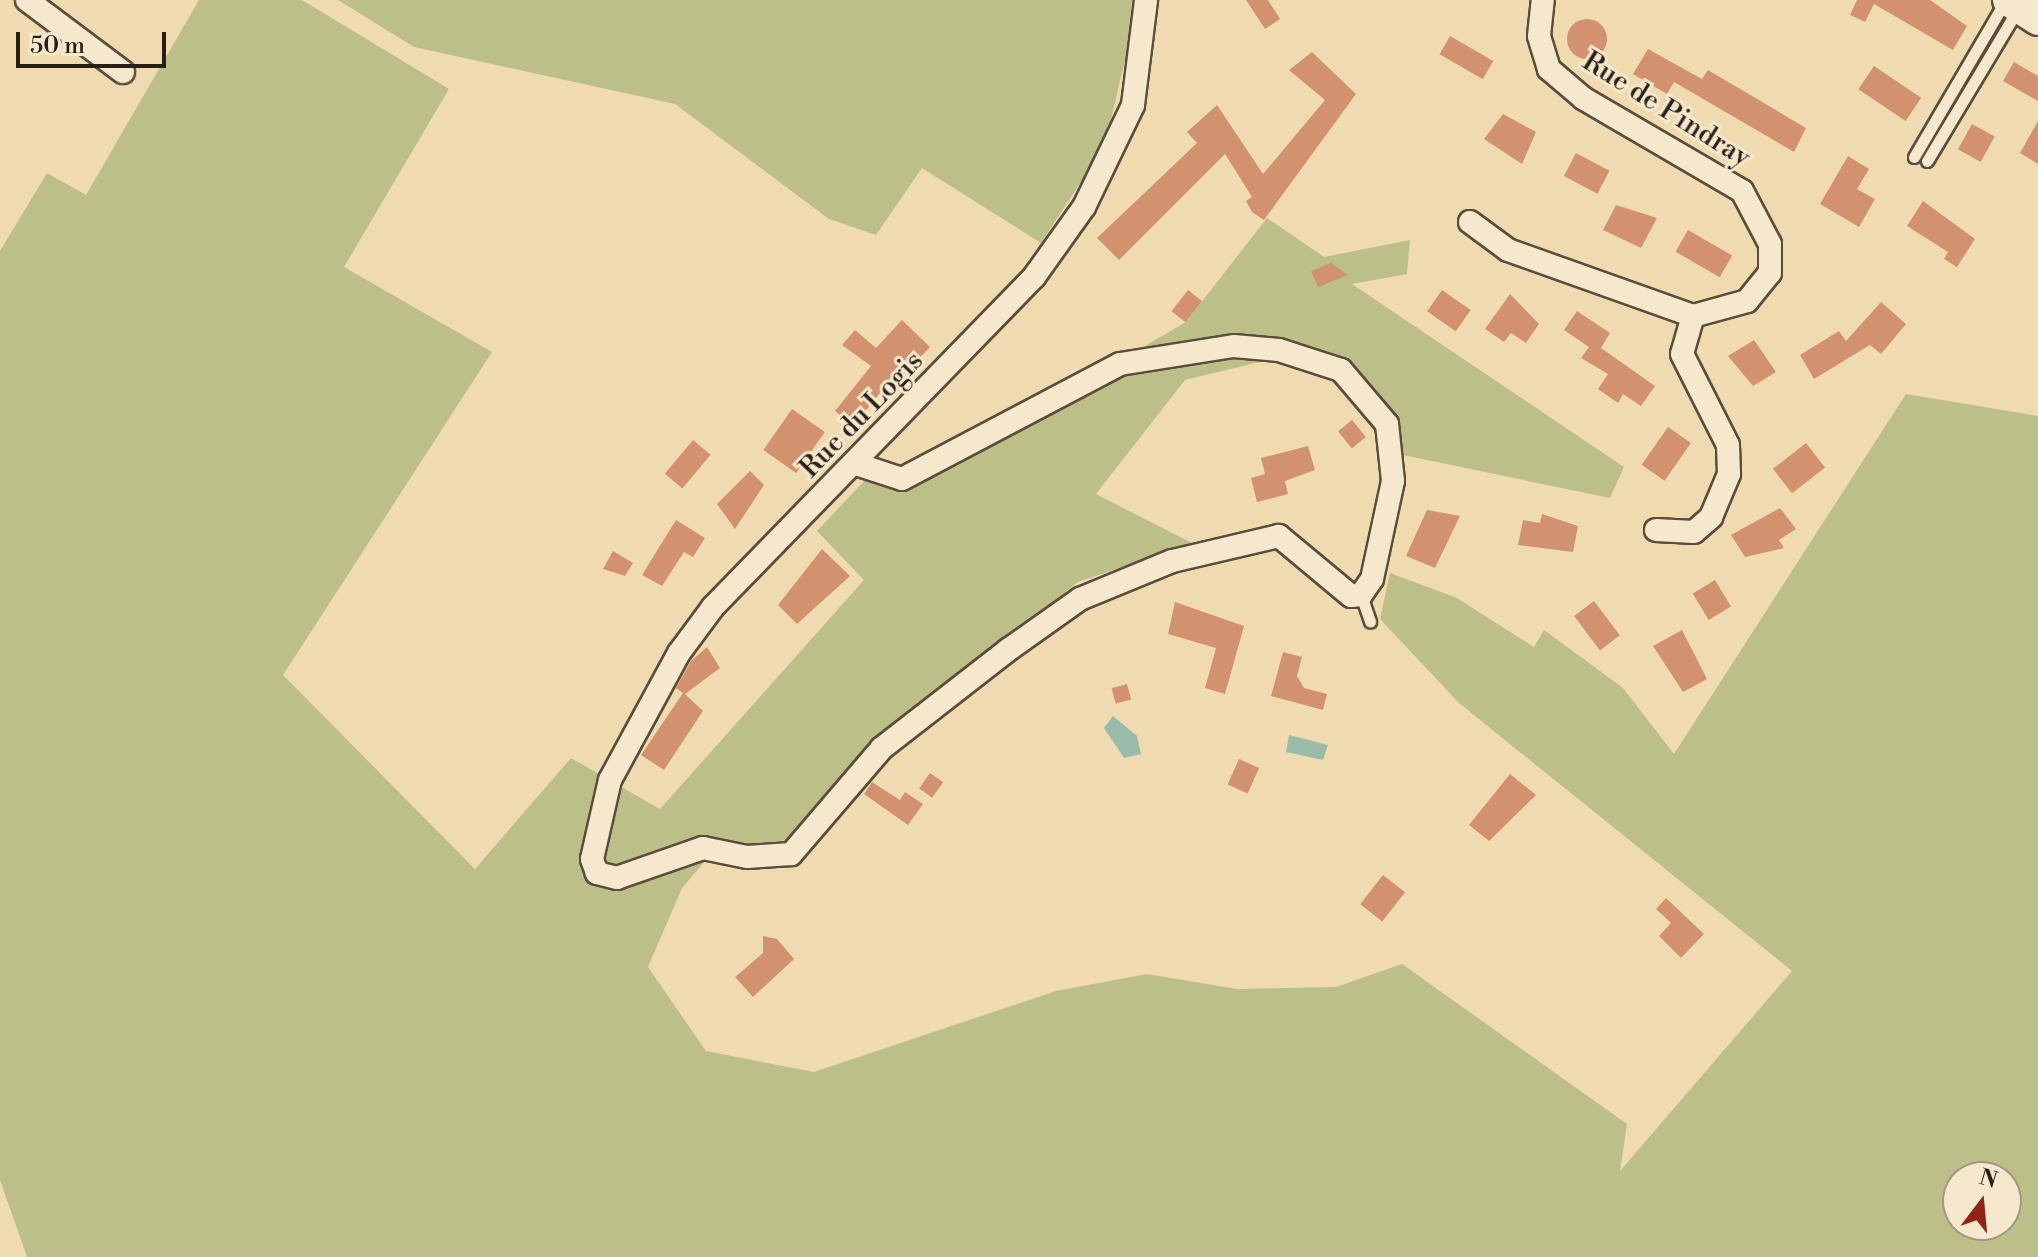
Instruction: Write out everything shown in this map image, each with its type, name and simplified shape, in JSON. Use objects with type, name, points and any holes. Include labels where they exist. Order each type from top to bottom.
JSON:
[{"type":"street","points":[[27,0],[123,72]]},
{"type":"street","name":"Rue du Logis","points":[[1146,0],[1133,105],[1084,207],[1034,277],[856,464],[713,607],[679,653],[618,760],[592,859],[605,879],[703,848],[747,857],[791,854],[882,748],[1008,650],[1080,599],[1172,561],[1279,536],[1351,596],[1361,595]]},
{"type":"street","name":"Rue de Pindray","points":[[1543,0],[1543,54],[1562,84],[1726,179],[1763,225],[1772,258],[1759,293],[1693,316]]},
{"type":"street","points":[[1470,222],[1508,250],[1693,316],[1682,354],[1728,445],[1729,474],[1711,517],[1694,532],[1656,530]]},
{"type":"street","points":[[856,464],[902,479],[1120,364],[1234,346],[1279,350],[1341,370],[1387,424],[1393,481],[1382,548],[1361,595]]},
{"type":"lane","points":[[1914,157],[2017,5]]},
{"type":"lane","points":[[1927,161],[2017,5]]},
{"type":"lane","points":[[1361,595],[1370,621]]},
{"type":"green space","points":[[199,0],[302,0],[449,89],[344,267],[492,352],[283,675],[475,869],[571,758],[660,809],[864,580],[817,531],[865,480],[904,487],[1186,322],[1267,218],[1324,257],[1410,240],[1407,274],[1352,284],[1624,467],[1610,498],[1393,453],[1338,379],[1276,358],[1185,380],[1096,494],[1192,543],[1078,582],[875,746],[797,835],[764,848],[719,845],[682,888],[648,967],[706,1051],[814,1072],[1056,991],[1147,974],[1237,989],[1336,987],[1402,964],[1627,1124],[1620,1171],[1792,971],[1459,703],[1380,619],[1390,573],[1457,598],[1534,647],[1544,630],[1623,688],[1674,754],[1906,394],[2038,416],[2038,1257],[27,1257],[0,1180],[0,251],[47,173],[86,195]]},
{"type":"green space","points":[[338,0],[1139,0],[1105,145],[1041,243],[922,168],[876,235],[829,219],[675,104],[414,47]]},
{"type":"shaded area","points":[[1113,716],[1137,736],[1141,754],[1124,758],[1104,728]]},
{"type":"shaded area","points":[[1289,735],[1328,745],[1323,760],[1286,752]]},
{"type":"building","points":[[1246,0],[1268,0],[1280,19],[1265,29]]},
{"type":"building","points":[[1857,0],[1930,0],[1967,26],[1953,50],[1874,4],[1865,22],[1850,15]]},
{"type":"building","points":[[1587,19],[1601,25],[1607,39],[1601,53],[1587,59],[1573,53],[1567,39],[1573,25]]},
{"type":"building","points":[[1450,36],[1493,61],[1483,79],[1440,54]]},
{"type":"building","points":[[1648,49],[1702,79],[1708,70],[1806,128],[1794,152],[1674,82],[1667,94],[1633,74]]},
{"type":"building","points":[[1312,52],[1356,94],[1264,220],[1252,212],[1246,201],[1252,197],[1225,154],[1119,260],[1097,238],[1197,143],[1187,132],[1217,105],[1263,174],[1325,100],[1289,70]]},
{"type":"building","points":[[2014,62],[2038,76],[2038,101],[2003,81]]},
{"type":"building","points":[[1874,66],[1921,98],[1906,121],[1858,89]]},
{"type":"building","points":[[1503,114],[1536,132],[1522,164],[1484,139]]},
{"type":"building","points":[[2038,121],[2038,164],[2020,153]]},
{"type":"building","points":[[1972,124],[1995,137],[1981,162],[1958,149]]},
{"type":"building","points":[[1576,153],[1610,171],[1597,194],[1564,176]]},
{"type":"building","points":[[1848,156],[1869,169],[1857,189],[1875,199],[1859,227],[1820,204]]},
{"type":"building","points":[[1923,201],[1975,239],[1957,267],[1944,259],[1948,252],[1907,226]]},
{"type":"building","points":[[1616,205],[1657,218],[1641,248],[1603,230]]},
{"type":"building","points":[[1688,230],[1732,256],[1720,277],[1676,252]]},
{"type":"building","points":[[1331,263],[1348,275],[1318,287],[1311,271]]},
{"type":"building","points":[[1188,290],[1202,301],[1186,322],[1171,311]]},
{"type":"building","points":[[1442,290],[1471,310],[1456,331],[1427,311]]},
{"type":"building","points":[[1510,294],[1539,324],[1526,343],[1511,333],[1504,342],[1485,329]]},
{"type":"building","points":[[1881,302],[1906,324],[1881,354],[1870,345],[1814,379],[1800,355],[1839,331],[1846,341]]},
{"type":"building","points":[[1577,311],[1610,333],[1601,348],[1655,386],[1641,406],[1623,394],[1618,403],[1598,389],[1608,374],[1581,358],[1589,347],[1564,330]]},
{"type":"building","points":[[902,320],[930,347],[904,375],[899,370],[853,426],[835,411],[871,366],[842,345],[855,330],[876,348]]},
{"type":"building","points":[[1754,340],[1776,372],[1753,386],[1728,356]]},
{"type":"building","points":[[792,409],[825,432],[796,473],[763,450]]},
{"type":"building","points":[[1352,420],[1366,437],[1352,448],[1338,431]]},
{"type":"building","points":[[1668,427],[1691,443],[1665,481],[1642,465]]},
{"type":"building","points":[[693,440],[711,455],[682,488],[665,474]]},
{"type":"building","points":[[1806,443],[1825,467],[1792,493],[1773,469]]},
{"type":"building","points":[[1308,446],[1315,470],[1285,481],[1288,494],[1257,502],[1251,478],[1265,474],[1261,458]]},
{"type":"building","points":[[750,471],[764,485],[735,529],[717,504]]},
{"type":"building","points":[[1780,508],[1796,529],[1779,540],[1784,548],[1745,557],[1731,535]]},
{"type":"building","points":[[1427,510],[1460,516],[1435,568],[1406,556]]},
{"type":"building","points":[[1542,514],[1578,526],[1573,552],[1518,545],[1523,520],[1540,523]]},
{"type":"building","points":[[676,520],[705,538],[693,557],[684,552],[662,586],[642,575]]},
{"type":"building","points":[[822,549],[850,576],[797,624],[778,605]]},
{"type":"building","points":[[613,551],[633,563],[625,576],[603,569]]},
{"type":"building","points":[[1715,580],[1731,607],[1709,620],[1693,593]]},
{"type":"building","points":[[1594,601],[1620,635],[1600,650],[1574,616]]},
{"type":"building","points":[[1175,602],[1244,626],[1225,694],[1205,688],[1216,648],[1168,634]]},
{"type":"building","points":[[1682,630],[1707,679],[1683,692],[1653,646]]},
{"type":"building","points":[[707,647],[720,668],[685,694],[703,711],[664,770],[641,755],[683,693],[676,688],[691,661]]},
{"type":"building","points":[[1283,652],[1302,657],[1297,676],[1304,688],[1327,694],[1323,710],[1271,696]]},
{"type":"building","points":[[1127,684],[1131,699],[1116,704],[1112,688]]},
{"type":"building","points":[[1239,759],[1259,768],[1248,794],[1228,785]]},
{"type":"building","points":[[930,773],[943,782],[932,798],[919,789]]},
{"type":"building","points":[[1510,774],[1536,795],[1489,841],[1469,825]]},
{"type":"building","points":[[872,782],[900,800],[905,792],[923,804],[908,825],[864,794]]},
{"type":"building","points":[[1383,875],[1405,892],[1382,921],[1360,904]]},
{"type":"building","points":[[1666,898],[1704,934],[1681,958],[1659,936],[1671,923],[1656,909]]},
{"type":"building","points":[[763,936],[777,939],[794,959],[753,997],[735,977],[763,953]]}]
